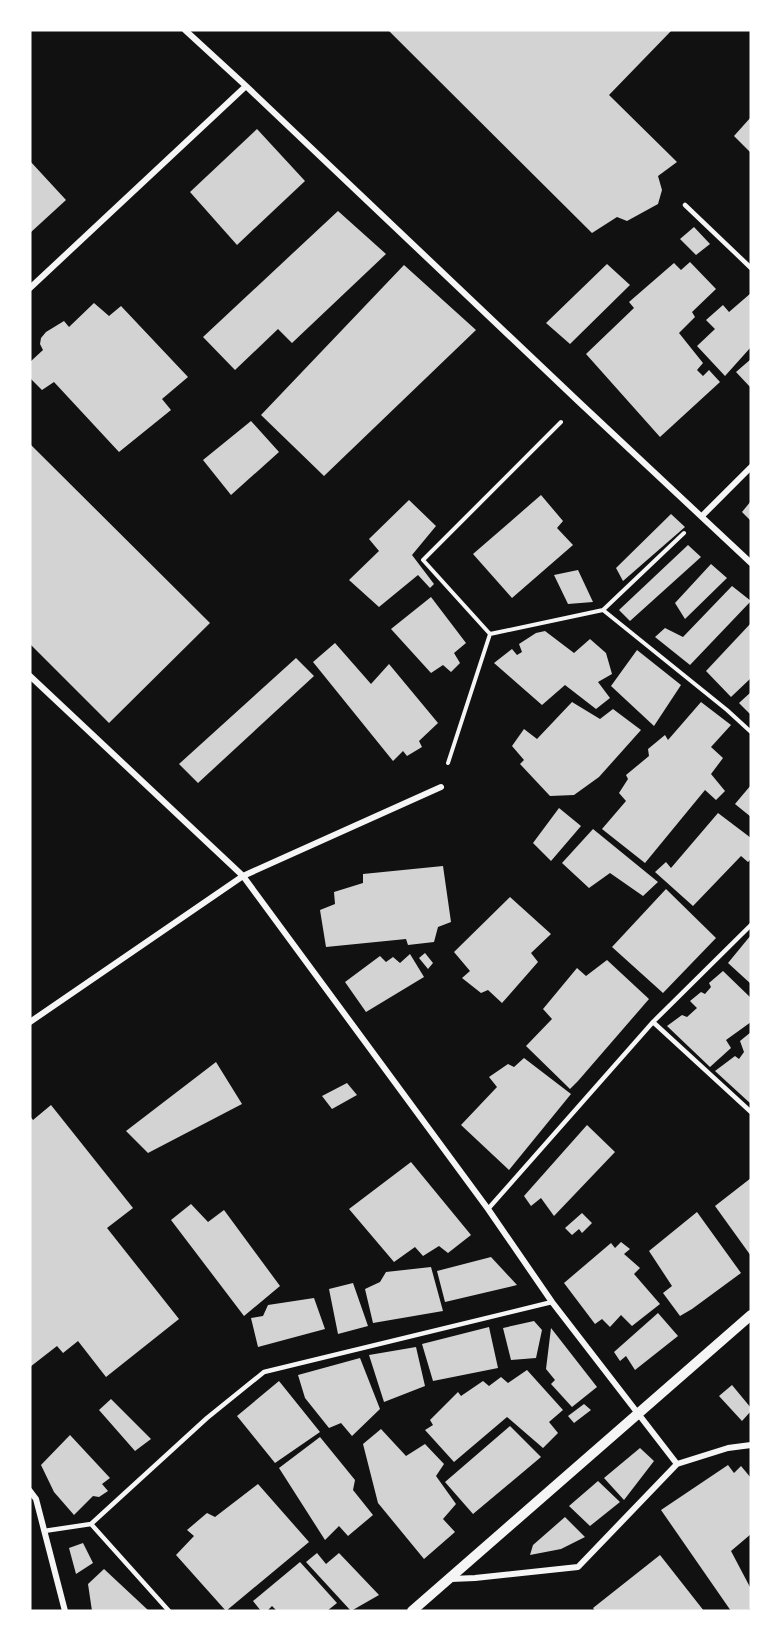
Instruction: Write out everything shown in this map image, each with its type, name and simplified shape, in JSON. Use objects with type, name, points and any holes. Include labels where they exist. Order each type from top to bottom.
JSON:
[{"type":"street","points":[[185,30],[751,563]]},
{"type":"street","points":[[30,288],[246,86]]},
{"type":"street","points":[[702,516],[751,466]]},
{"type":"street","points":[[30,676],[243,876],[488,1209],[552,1302],[677,1464]]},
{"type":"street","points":[[30,1022],[243,876],[441,786]]},
{"type":"street","points":[[412,1611],[751,1315]]},
{"type":"street","points":[[449,1579],[578,1567],[677,1464],[728,1448],[751,1445]]},
{"type":"street","points":[[30,1491],[36,1499],[64,1611]]},
{"type":"lane","points":[[685,205],[751,268]]},
{"type":"lane","points":[[488,1209],[653,1022],[751,925]]},
{"type":"lane","points":[[653,1022],[751,1112]]},
{"type":"lane","points":[[44,1531],[91,1524],[207,1418],[264,1371],[552,1302]]},
{"type":"lane","points":[[91,1524],[169,1611]]},
{"type":"path","points":[[490,634],[423,560],[579,403]]},
{"type":"path","points":[[490,634],[603,610],[702,516]]},
{"type":"path","points":[[603,610],[751,732]]},
{"type":"path","points":[[441,786],[490,634]]},
{"type":"building","points":[[388,30],[672,30],[609,95],[677,162],[658,176],[662,190],[658,204],[627,221],[617,217],[592,233]]},
{"type":"building","points":[[751,117],[751,153],[734,136]]},
{"type":"building","points":[[257,129],[305,181],[237,245],[190,192]]},
{"type":"building","points":[[30,161],[66,200],[30,233]]},
{"type":"building","points":[[338,211],[386,254],[292,343],[278,329],[235,370],[203,337]]},
{"type":"building","points":[[694,227],[710,244],[696,255],[680,239]]},
{"type":"building","points":[[690,262],[716,289],[692,312],[695,317],[679,333],[703,363],[697,370],[703,376],[709,370],[720,382],[660,437],[586,354],[634,308],[629,302],[674,263],[681,270]]},
{"type":"building","points":[[607,264],[630,285],[570,344],[546,323]]},
{"type":"building","points":[[404,265],[476,330],[324,476],[261,415]]},
{"type":"building","points":[[751,293],[751,347],[725,376],[697,346],[715,329],[706,320],[723,305],[729,312]]},
{"type":"building","points":[[94,303],[109,316],[121,306],[188,377],[162,399],[171,410],[119,452],[54,382],[42,390],[30,378],[30,362],[43,350],[40,344],[41,338],[46,332],[64,321],[69,327]]},
{"type":"building","points":[[751,359],[751,388],[736,372]]},
{"type":"building","points":[[251,421],[279,452],[231,495],[203,460]]},
{"type":"building","points":[[30,444],[210,623],[109,723],[30,644]]},
{"type":"building","points":[[541,495],[563,521],[557,528],[573,545],[512,598],[473,554]]},
{"type":"building","points":[[409,500],[436,526],[412,555],[434,584],[430,588],[418,575],[379,607],[349,580],[379,551],[369,539]]},
{"type":"building","points":[[751,501],[751,521],[742,512]]},
{"type":"building","points":[[671,514],[685,527],[623,581],[616,568]]},
{"type":"building","points":[[688,545],[701,557],[630,621],[619,610]]},
{"type":"building","points":[[711,564],[727,578],[685,619],[675,603]]},
{"type":"building","points":[[578,570],[593,602],[568,604],[554,575]]},
{"type":"building","points":[[732,586],[751,601],[690,665],[655,637],[665,628],[683,637]]},
{"type":"building","points":[[431,597],[466,643],[454,653],[460,663],[451,672],[443,665],[431,673],[391,629]]},
{"type":"building","points":[[751,623],[751,678],[731,697],[706,671]]},
{"type":"building","points":[[545,631],[574,653],[590,639],[606,653],[612,674],[598,682],[610,698],[596,709],[565,685],[542,705],[494,663],[512,649],[517,655],[522,652],[519,644],[536,633]]},
{"type":"building","points":[[335,643],[371,684],[389,664],[438,723],[419,741],[422,747],[407,756],[403,751],[393,761],[313,662]]},
{"type":"building","points":[[637,650],[681,685],[654,726],[611,686]]},
{"type":"building","points":[[296,658],[314,676],[198,783],[179,764]]},
{"type":"building","points":[[751,692],[751,715],[739,703]]},
{"type":"building","points":[[572,702],[600,719],[613,709],[641,730],[599,777],[574,795],[550,796],[520,764],[524,760],[512,746],[524,729],[537,739]]},
{"type":"building","points":[[701,702],[731,725],[711,747],[723,758],[711,774],[725,791],[716,800],[705,790],[645,863],[602,829],[626,801],[619,793],[628,779],[626,775],[649,756],[648,749],[665,735],[668,740]]},
{"type":"building","points":[[751,785],[751,817],[735,804]]},
{"type":"building","points":[[559,808],[581,826],[551,861],[533,843]]},
{"type":"building","points":[[718,813],[751,838],[751,859],[748,862],[741,856],[693,906],[655,872],[666,862],[671,868]]},
{"type":"building","points":[[593,829],[658,882],[643,896],[610,873],[589,888],[562,863]]},
{"type":"building","points":[[443,866],[451,922],[438,927],[434,942],[408,945],[406,939],[326,947],[320,910],[335,904],[334,892],[363,883],[363,874]]},
{"type":"building","points":[[666,889],[716,938],[663,993],[612,947]]},
{"type":"building","points":[[510,897],[551,934],[531,953],[538,962],[502,1003],[488,990],[481,993],[462,978],[470,971],[454,952]]},
{"type":"building","points":[[751,935],[751,984],[728,963]]},
{"type":"building","points":[[425,953],[433,963],[428,969],[419,958]]},
{"type":"building","points":[[410,954],[424,977],[366,1012],[345,982],[380,956],[386,962],[393,957],[400,963]]},
{"type":"building","points":[[607,960],[649,999],[570,1089],[526,1046],[552,1019],[543,1009],[577,968],[586,976]]},
{"type":"building","points":[[723,971],[751,998],[751,1022],[726,1040],[731,1048],[710,1067],[667,1026],[682,1015],[687,1017],[697,1008],[690,1001],[701,992],[705,994],[711,987],[709,983]]},
{"type":"building","points":[[751,1032],[751,1104],[715,1071],[735,1056],[739,1059],[744,1052],[740,1041]]},
{"type":"building","points":[[524,1058],[571,1094],[509,1170],[461,1125],[497,1087],[489,1077],[508,1064],[514,1067]]},
{"type":"building","points":[[216,1062],[242,1104],[148,1153],[126,1131]]},
{"type":"building","points":[[347,1083],[357,1095],[332,1109],[322,1096]]},
{"type":"building","points":[[51,1105],[133,1208],[107,1228],[179,1319],[106,1377],[78,1341],[63,1353],[57,1346],[30,1367],[30,1116],[33,1120]]},
{"type":"building","points":[[587,1125],[615,1152],[554,1216],[541,1198],[531,1206],[524,1196]]},
{"type":"building","points":[[411,1162],[471,1235],[448,1253],[439,1246],[423,1256],[415,1247],[394,1262],[349,1209]]},
{"type":"building","points":[[751,1178],[751,1256],[715,1206]]},
{"type":"building","points":[[191,1204],[208,1222],[224,1210],[280,1286],[244,1316],[171,1220]]},
{"type":"building","points":[[697,1212],[741,1273],[680,1316],[663,1293],[672,1286],[649,1251]]},
{"type":"building","points":[[582,1213],[592,1223],[582,1233],[579,1229],[572,1235],[565,1228]]},
{"type":"building","points":[[621,1242],[630,1249],[624,1254],[640,1268],[634,1274],[660,1304],[632,1326],[621,1315],[610,1327],[602,1319],[595,1324],[564,1283],[611,1243],[615,1248]]},
{"type":"building","points":[[491,1257],[517,1285],[445,1302],[437,1271]]},
{"type":"building","points":[[431,1267],[443,1311],[373,1323],[365,1289],[380,1282],[386,1272]]},
{"type":"building","points":[[353,1283],[368,1326],[338,1334],[329,1289]]},
{"type":"building","points":[[314,1298],[325,1329],[258,1347],[251,1318],[263,1316],[268,1305]]},
{"type":"building","points":[[658,1313],[678,1336],[635,1370],[626,1356],[620,1361],[614,1352]]},
{"type":"building","points":[[534,1321],[542,1330],[536,1358],[511,1360],[503,1328]]},
{"type":"building","points":[[489,1327],[498,1368],[433,1381],[422,1344]]},
{"type":"building","points":[[551,1328],[597,1387],[572,1407],[551,1384],[555,1380],[546,1369]]},
{"type":"building","points":[[416,1347],[425,1386],[384,1402],[369,1355]]},
{"type":"building","points":[[360,1358],[380,1409],[352,1436],[341,1423],[329,1428],[305,1398],[298,1375]]},
{"type":"building","points":[[527,1370],[563,1410],[549,1422],[558,1433],[543,1448],[507,1417],[454,1462],[425,1430],[433,1425],[430,1420],[458,1392],[461,1396],[483,1381],[489,1386],[501,1377],[508,1383]]},
{"type":"building","points":[[279,1381],[320,1432],[275,1463],[237,1416]]},
{"type":"building","points":[[732,1385],[751,1408],[742,1421],[719,1396]]},
{"type":"building","points":[[111,1399],[151,1439],[135,1451],[99,1410]]},
{"type":"building","points":[[584,1404],[591,1410],[574,1423],[568,1416]]},
{"type":"building","points":[[510,1426],[541,1457],[473,1514],[445,1482]]},
{"type":"building","points":[[381,1429],[406,1456],[425,1444],[444,1464],[436,1476],[456,1504],[443,1519],[455,1532],[424,1559],[378,1503],[363,1444]]},
{"type":"building","points":[[70,1435],[110,1478],[102,1484],[108,1491],[99,1497],[93,1496],[74,1515],[54,1492],[41,1465]]},
{"type":"building","points":[[320,1437],[355,1480],[353,1490],[373,1515],[348,1536],[339,1526],[325,1540],[279,1468]]},
{"type":"building","points":[[640,1448],[654,1461],[624,1500],[604,1478]]},
{"type":"building","points":[[728,1465],[734,1473],[741,1466],[751,1478],[751,1534],[731,1551],[751,1589],[751,1608],[748,1611],[731,1611],[661,1510]]},
{"type":"building","points":[[598,1481],[620,1502],[590,1526],[569,1506]]},
{"type":"building","points":[[258,1484],[309,1542],[226,1611],[176,1555],[194,1536],[187,1530],[207,1513],[215,1517]]},
{"type":"building","points":[[565,1517],[585,1537],[561,1549],[530,1555],[533,1545]]},
{"type":"building","points":[[83,1543],[93,1563],[76,1574],[69,1548]]},
{"type":"building","points":[[317,1553],[326,1564],[339,1553],[379,1595],[351,1611],[306,1562]]},
{"type":"building","points":[[660,1555],[704,1611],[595,1611],[593,1608]]},
{"type":"building","points":[[300,1562],[337,1603],[327,1611],[277,1611],[272,1606],[267,1611],[261,1611],[253,1601]]},
{"type":"building","points":[[104,1569],[149,1611],[92,1611],[88,1584]]}]
